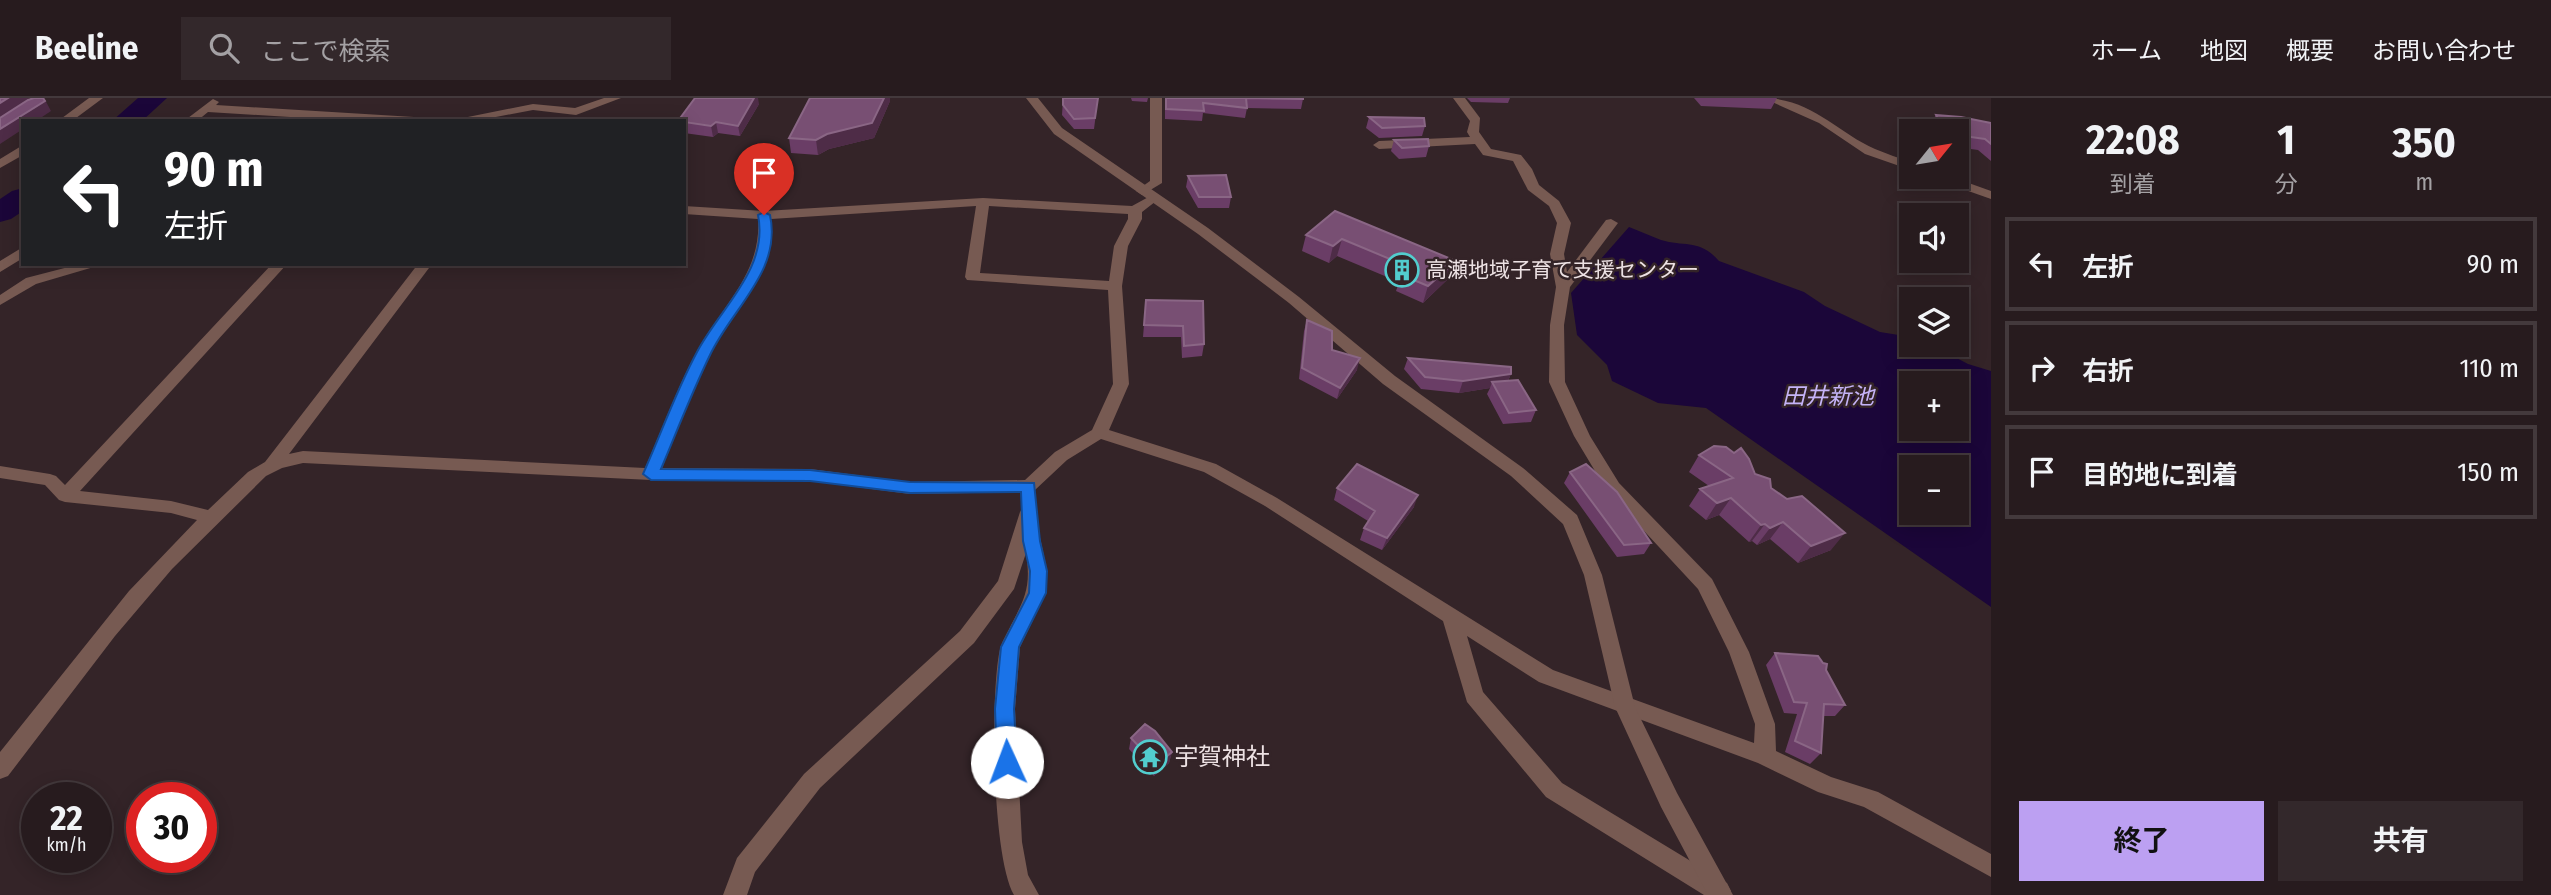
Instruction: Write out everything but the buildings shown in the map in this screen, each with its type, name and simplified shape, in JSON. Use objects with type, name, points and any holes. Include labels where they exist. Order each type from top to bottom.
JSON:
[{"type":"street","points":[[67,119],[97,98]]},
{"type":"street","points":[[192,119],[219,98]]},
{"type":"street","points":[[465,119],[533,107],[544,116],[576,111],[615,98]]},
{"type":"street","points":[[1032,98],[1058,131],[1203,231],[1418,402],[1517,472],[1571,520],[1593,575],[1625,707],[1669,800],[1720,893]]},
{"type":"street","points":[[271,465],[303,457],[651,474],[810,475],[910,488],[1029,486],[1061,456],[1099,433],[1121,384],[1115,285],[1121,246],[1136,219],[1135,210],[1156,183],[1156,98]]},
{"type":"street","points":[[1459,98],[1476,121],[1473,132],[1487,152],[1517,158],[1526,169],[1533,187],[1555,204],[1564,223],[1558,254],[1563,287],[1558,325],[1557,382],[1582,436],[1613,487],[1705,583],[1739,652],[1765,724],[1765,756]]},
{"type":"street","points":[[1769,98],[1823,120],[1869,151],[1899,162]]},
{"type":"street","points":[[206,108],[382,119]]},
{"type":"street","points":[[1379,145],[1479,140]]},
{"type":"street","points":[[0,164],[12,153]]},
{"type":"street","points":[[1969,187],[1991,195]]},
{"type":"street","points":[[686,211],[764,215],[983,202],[1135,210]]},
{"type":"street","points":[[983,202],[972,276],[1115,285]]},
{"type":"street","points":[[651,474],[704,351],[753,278],[761,260],[768,233],[764,215]]},
{"type":"street","points":[[1563,287],[1611,223]]},
{"type":"street","points":[[0,268],[21,252]]},
{"type":"street","points":[[0,301],[31,281],[89,266]]},
{"type":"street","points":[[65,496],[278,266]]},
{"type":"street","points":[[0,769],[139,591],[211,517],[271,465],[423,266]]},
{"type":"street","points":[[1099,433],[1210,468],[1271,502],[1546,676],[1765,756],[1826,785],[1870,799],[1991,866]]},
{"type":"street","points":[[0,472],[50,480],[65,496],[172,507],[211,517]]},
{"type":"street","points":[[1027,895],[1017,878],[1011,842],[1005,709],[1010,647],[1037,593],[1038,571],[1028,512],[1029,486]]},
{"type":"street","points":[[735,895],[745,866],[812,781],[967,637],[1007,584],[1028,512]]},
{"type":"street","points":[[1452,618],[1474,696],[1554,790],[1720,893]]},
{"type":"water","name":"田井新池","points":[[1629,227],[1661,240],[1705,249],[1719,261],[1804,292],[1825,306],[1880,332],[1899,335],[1899,357],[1955,357],[1991,371],[1991,607],[1706,408],[1658,403],[1612,381],[1607,365],[1577,335],[1571,293]]},
{"type":"waterway","points":[[128,119],[154,98]]},
{"type":"waterway","points":[[0,213],[21,198]]},
{"type":"place","name":"高瀬地域子育て支援センター","points":[[1402,270]]},
{"type":"place","name":"宇賀神社","points":[[1150,757]]},
{"type":"route","points":[[764,215],[768,233],[761,260],[753,278],[704,351],[651,474],[810,475],[910,488],[1029,486],[1028,512],[1038,571],[1037,593],[1010,647],[1005,709],[1007,762]]}]
